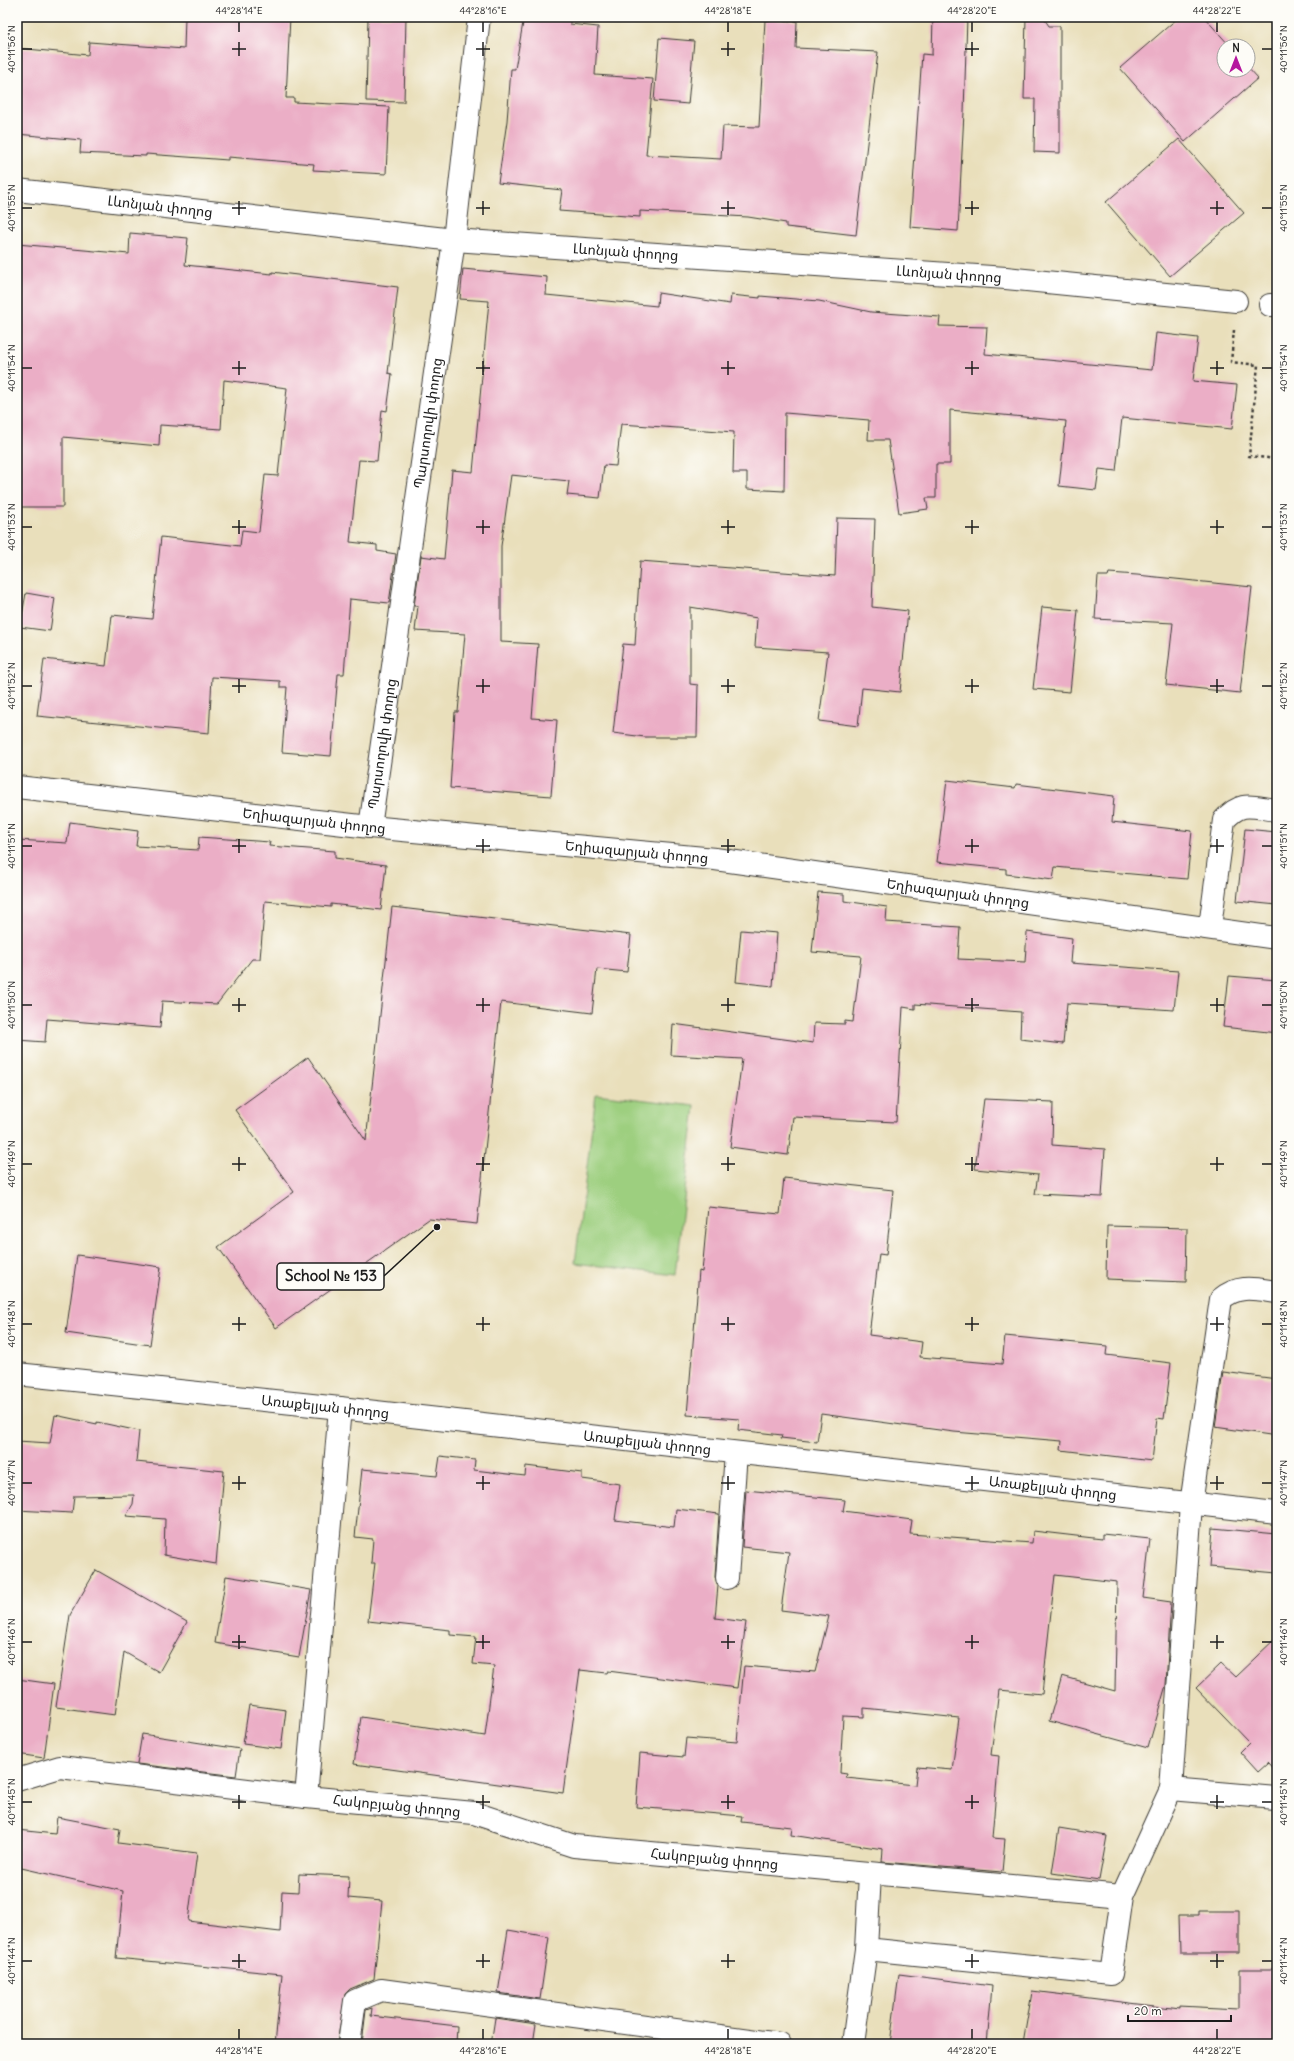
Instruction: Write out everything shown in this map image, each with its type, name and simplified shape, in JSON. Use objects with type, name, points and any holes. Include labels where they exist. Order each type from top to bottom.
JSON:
[{"type":"street","name":"Պարսողովի փողոց","points":[[370,827],[454,240],[479,17]]},
{"type":"street","name":"Լևոնյան փողոց","points":[[17,190],[454,240],[1006,278],[1236,301]]},
{"type":"street","name":"Եղիազարյան փողոց","points":[[17,787],[370,827],[715,859],[1210,927],[1277,938]]},
{"type":"street","points":[[1210,927],[1224,820],[1233,810],[1241,806],[1277,810]]},
{"type":"street","points":[[866,1949],[1111,1974],[1122,1896],[1171,1789],[1191,1504],[1221,1299],[1231,1291],[1249,1288],[1277,1292]]},
{"type":"street","name":"Առաքելյան փողոց","points":[[17,1374],[340,1408],[1277,1513]]},
{"type":"street","points":[[306,1797],[340,1408]]},
{"type":"street","points":[[727,1578],[736,1453]]},
{"type":"street","name":"Հակոբյանց փողոց","points":[[17,1780],[60,1767],[306,1797],[474,1813],[574,1846],[1122,1896]]},
{"type":"street","points":[[1171,1789],[1277,1798]]},
{"type":"street","points":[[853,2044],[866,1949],[870,1874]]},
{"type":"street","points":[[349,2044],[355,2002],[381,1990],[780,2044]]},
{"type":"path","points":[[1236,301],[1231,362],[1258,364],[1249,456],[1277,458]]},
{"type":"green space","points":[[596,1094],[695,1106],[675,1275],[575,1263]]},
{"type":"building","points":[[185,17],[290,17],[286,98],[294,98],[294,102],[389,107],[386,174],[313,170],[314,164],[228,157],[228,160],[146,154],[146,156],[80,153],[81,140],[17,134],[17,48],[88,55],[89,42],[184,49]]},
{"type":"building","points":[[368,17],[406,17],[404,102],[366,101]]},
{"type":"building","points":[[524,17],[570,17],[570,24],[598,27],[595,75],[653,79],[646,155],[721,159],[723,126],[759,127],[765,20],[797,21],[796,48],[878,52],[856,235],[786,227],[786,223],[748,217],[640,211],[640,217],[559,211],[562,190],[498,183],[507,121],[511,69],[515,69]]},
{"type":"building","points":[[933,17],[967,17],[958,231],[910,227],[922,54],[932,55]]},
{"type":"building","points":[[1026,17],[1043,17],[1049,26],[1060,26],[1060,153],[1034,152],[1035,99],[1024,99]]},
{"type":"building","points":[[1179,17],[1204,17],[1223,38],[1216,38],[1216,78],[1256,78],[1256,76],[1258,78],[1185,142],[1120,68]]},
{"type":"building","points":[[659,38],[694,41],[688,104],[654,101]]},
{"type":"building","points":[[1179,139],[1244,213],[1170,276],[1106,202]]},
{"type":"building","points":[[130,233],[188,238],[185,265],[272,274],[272,272],[398,287],[388,373],[392,374],[387,411],[382,410],[377,461],[359,460],[350,542],[377,545],[377,551],[396,554],[389,603],[350,599],[344,674],[338,674],[331,756],[282,752],[287,687],[280,687],[280,681],[212,677],[209,733],[37,716],[44,659],[106,666],[112,615],[152,619],[161,537],[240,546],[242,530],[259,532],[265,475],[278,476],[287,388],[224,380],[221,429],[160,425],[159,446],[63,437],[63,507],[17,507],[17,244],[129,254]]},
{"type":"building","points":[[463,269],[547,277],[546,295],[657,306],[658,293],[730,304],[731,295],[760,298],[760,296],[819,301],[871,312],[940,317],[939,326],[987,327],[985,354],[1152,370],[1156,333],[1198,338],[1193,381],[1237,385],[1232,429],[1122,418],[1116,471],[1099,469],[1096,490],[1059,486],[1066,421],[950,410],[950,464],[936,464],[936,498],[926,498],[928,509],[899,513],[888,440],[868,440],[869,420],[785,413],[784,491],[747,489],[747,473],[733,473],[734,432],[621,424],[616,466],[604,465],[600,498],[567,495],[569,481],[511,475],[501,546],[501,642],[538,644],[532,718],[557,720],[551,796],[450,788],[455,712],[458,712],[465,634],[415,631],[418,606],[414,606],[421,556],[444,559],[452,470],[473,472],[489,301],[460,299]]},
{"type":"building","points":[[837,518],[875,519],[872,607],[908,611],[900,692],[862,688],[858,726],[819,721],[828,652],[755,647],[757,618],[690,607],[690,684],[698,685],[697,737],[645,737],[613,733],[623,644],[635,645],[640,561],[835,576]]},
{"type":"building","points":[[1109,573],[1252,587],[1240,693],[1166,685],[1173,623],[1095,619],[1098,576],[1108,576]]},
{"type":"building","points":[[26,593],[55,598],[50,631],[20,627]]},
{"type":"building","points":[[1042,607],[1078,610],[1070,692],[1033,689]]},
{"type":"building","points":[[947,780],[1015,788],[1016,784],[1114,796],[1112,822],[1192,831],[1187,879],[1055,867],[1053,880],[1006,874],[1006,869],[937,862]]},
{"type":"building","points":[[70,822],[138,831],[136,846],[198,850],[199,837],[270,842],[269,846],[335,851],[335,858],[386,865],[381,910],[331,904],[331,907],[265,901],[260,959],[252,959],[217,1004],[162,1001],[160,1028],[47,1019],[45,1042],[17,1040],[17,840],[67,843]]},
{"type":"building","points":[[1245,829],[1277,832],[1277,905],[1237,901]]},
{"type":"building","points":[[818,892],[844,894],[844,901],[887,907],[886,922],[960,927],[958,959],[1025,962],[1027,932],[1072,938],[1070,963],[1178,971],[1174,1010],[1067,1003],[1063,1044],[1020,1039],[1021,1012],[915,1004],[915,1009],[903,1007],[896,1122],[793,1117],[788,1155],[730,1147],[742,1059],[671,1055],[673,1024],[813,1043],[814,1023],[845,1024],[845,1021],[853,1022],[861,956],[812,952]]},
{"type":"building","points":[[392,907],[631,935],[627,972],[597,969],[592,1013],[501,1002],[477,1224],[429,1219],[276,1328],[218,1247],[294,1192],[235,1110],[308,1057],[366,1141]]},
{"type":"building","points":[[741,930],[777,933],[773,986],[736,982]]},
{"type":"building","points":[[1229,976],[1277,980],[1277,1033],[1223,1027]]},
{"type":"building","points":[[984,1099],[1053,1102],[1052,1145],[1105,1149],[1102,1197],[1035,1194],[1038,1175],[975,1169]]},
{"type":"building","points":[[784,1178],[893,1190],[886,1255],[879,1254],[869,1335],[922,1342],[920,1357],[1002,1364],[1005,1336],[1107,1346],[1106,1355],[1171,1363],[1164,1419],[1157,1418],[1152,1461],[1061,1450],[1062,1441],[954,1432],[821,1414],[817,1442],[781,1438],[782,1435],[738,1430],[739,1419],[687,1415],[699,1271],[702,1272],[708,1207],[780,1214]]},
{"type":"building","points":[[1107,1226],[1187,1228],[1186,1282],[1106,1279]]},
{"type":"building","points":[[77,1255],[161,1267],[150,1345],[66,1333]]},
{"type":"building","points":[[1223,1372],[1277,1379],[1277,1436],[1215,1427]]},
{"type":"building","points":[[55,1415],[139,1431],[136,1462],[224,1471],[216,1564],[164,1555],[165,1519],[126,1516],[133,1504],[134,1495],[74,1496],[72,1513],[17,1510],[17,1441],[50,1443]]},
{"type":"building","points":[[440,1456],[475,1460],[474,1470],[525,1476],[526,1466],[582,1473],[582,1479],[620,1484],[615,1520],[674,1527],[676,1509],[719,1514],[715,1577],[718,1586],[715,1618],[746,1622],[737,1688],[608,1671],[607,1673],[580,1670],[563,1793],[354,1764],[361,1717],[485,1736],[494,1666],[473,1664],[476,1637],[450,1635],[450,1630],[368,1621],[375,1563],[371,1563],[373,1539],[355,1537],[362,1469],[437,1476]]},
{"type":"building","points":[[746,1490],[845,1500],[843,1511],[912,1520],[910,1534],[1032,1543],[1033,1531],[1102,1539],[1102,1534],[1150,1539],[1143,1598],[1171,1602],[1166,1685],[1148,1748],[1049,1721],[1062,1676],[1115,1691],[1117,1582],[1055,1575],[1042,1694],[999,1690],[991,1755],[999,1756],[992,1838],[1005,1839],[1002,1872],[882,1862],[883,1849],[791,1835],[792,1827],[741,1822],[742,1816],[636,1807],[640,1753],[684,1757],[686,1738],[737,1742],[744,1666],[815,1672],[829,1616],[781,1610],[789,1552],[742,1547]],"holes":[[[864,1708],[959,1718],[952,1770],[917,1767],[915,1785],[846,1778],[847,1774],[840,1773],[843,1716],[864,1717]]]},
{"type":"building","points":[[1213,1528],[1277,1534],[1277,1573],[1210,1567]]},
{"type":"building","points":[[96,1570],[187,1622],[159,1672],[124,1652],[115,1715],[56,1707],[70,1615]]},
{"type":"building","points":[[226,1576],[311,1590],[299,1657],[215,1643]]},
{"type":"building","points":[[1277,1637],[1277,1773],[1268,1763],[1258,1772],[1240,1752],[1249,1743],[1196,1688],[1221,1664],[1235,1677]]},
{"type":"building","points":[[17,1679],[54,1684],[44,1758],[17,1754]]},
{"type":"building","points":[[249,1705],[286,1710],[281,1749],[243,1744]]},
{"type":"building","points":[[142,1734],[240,1749],[236,1776],[137,1764]]},
{"type":"building","points":[[57,1817],[120,1829],[118,1843],[197,1853],[188,1921],[280,1932],[282,1891],[298,1892],[299,1874],[349,1876],[348,1898],[382,1901],[374,1979],[350,1989],[345,1994],[337,2044],[275,2044],[282,1974],[116,1958],[123,1891],[17,1867],[17,1830],[55,1834]]},
{"type":"building","points":[[1059,1828],[1107,1836],[1099,1880],[1052,1873]]},
{"type":"building","points":[[1199,1911],[1239,1911],[1239,1954],[1179,1954],[1178,1915],[1199,1915]]},
{"type":"building","points":[[508,1930],[549,1937],[540,1999],[498,1993]]},
{"type":"building","points":[[1239,1969],[1277,1969],[1277,2044],[1023,2044],[1032,1991],[1179,2009],[1179,2007],[1239,2010]]},
{"type":"building","points":[[899,1974],[992,1986],[987,2044],[890,2044]]},
{"type":"building","points":[[372,2008],[371,2016],[457,2026],[456,2044],[362,2044],[366,2010]]},
{"type":"building","points":[[495,2018],[536,2024],[533,2044],[491,2044]]},
{"type":"place","name":"School № 153","points":[[437,1227]]}]
